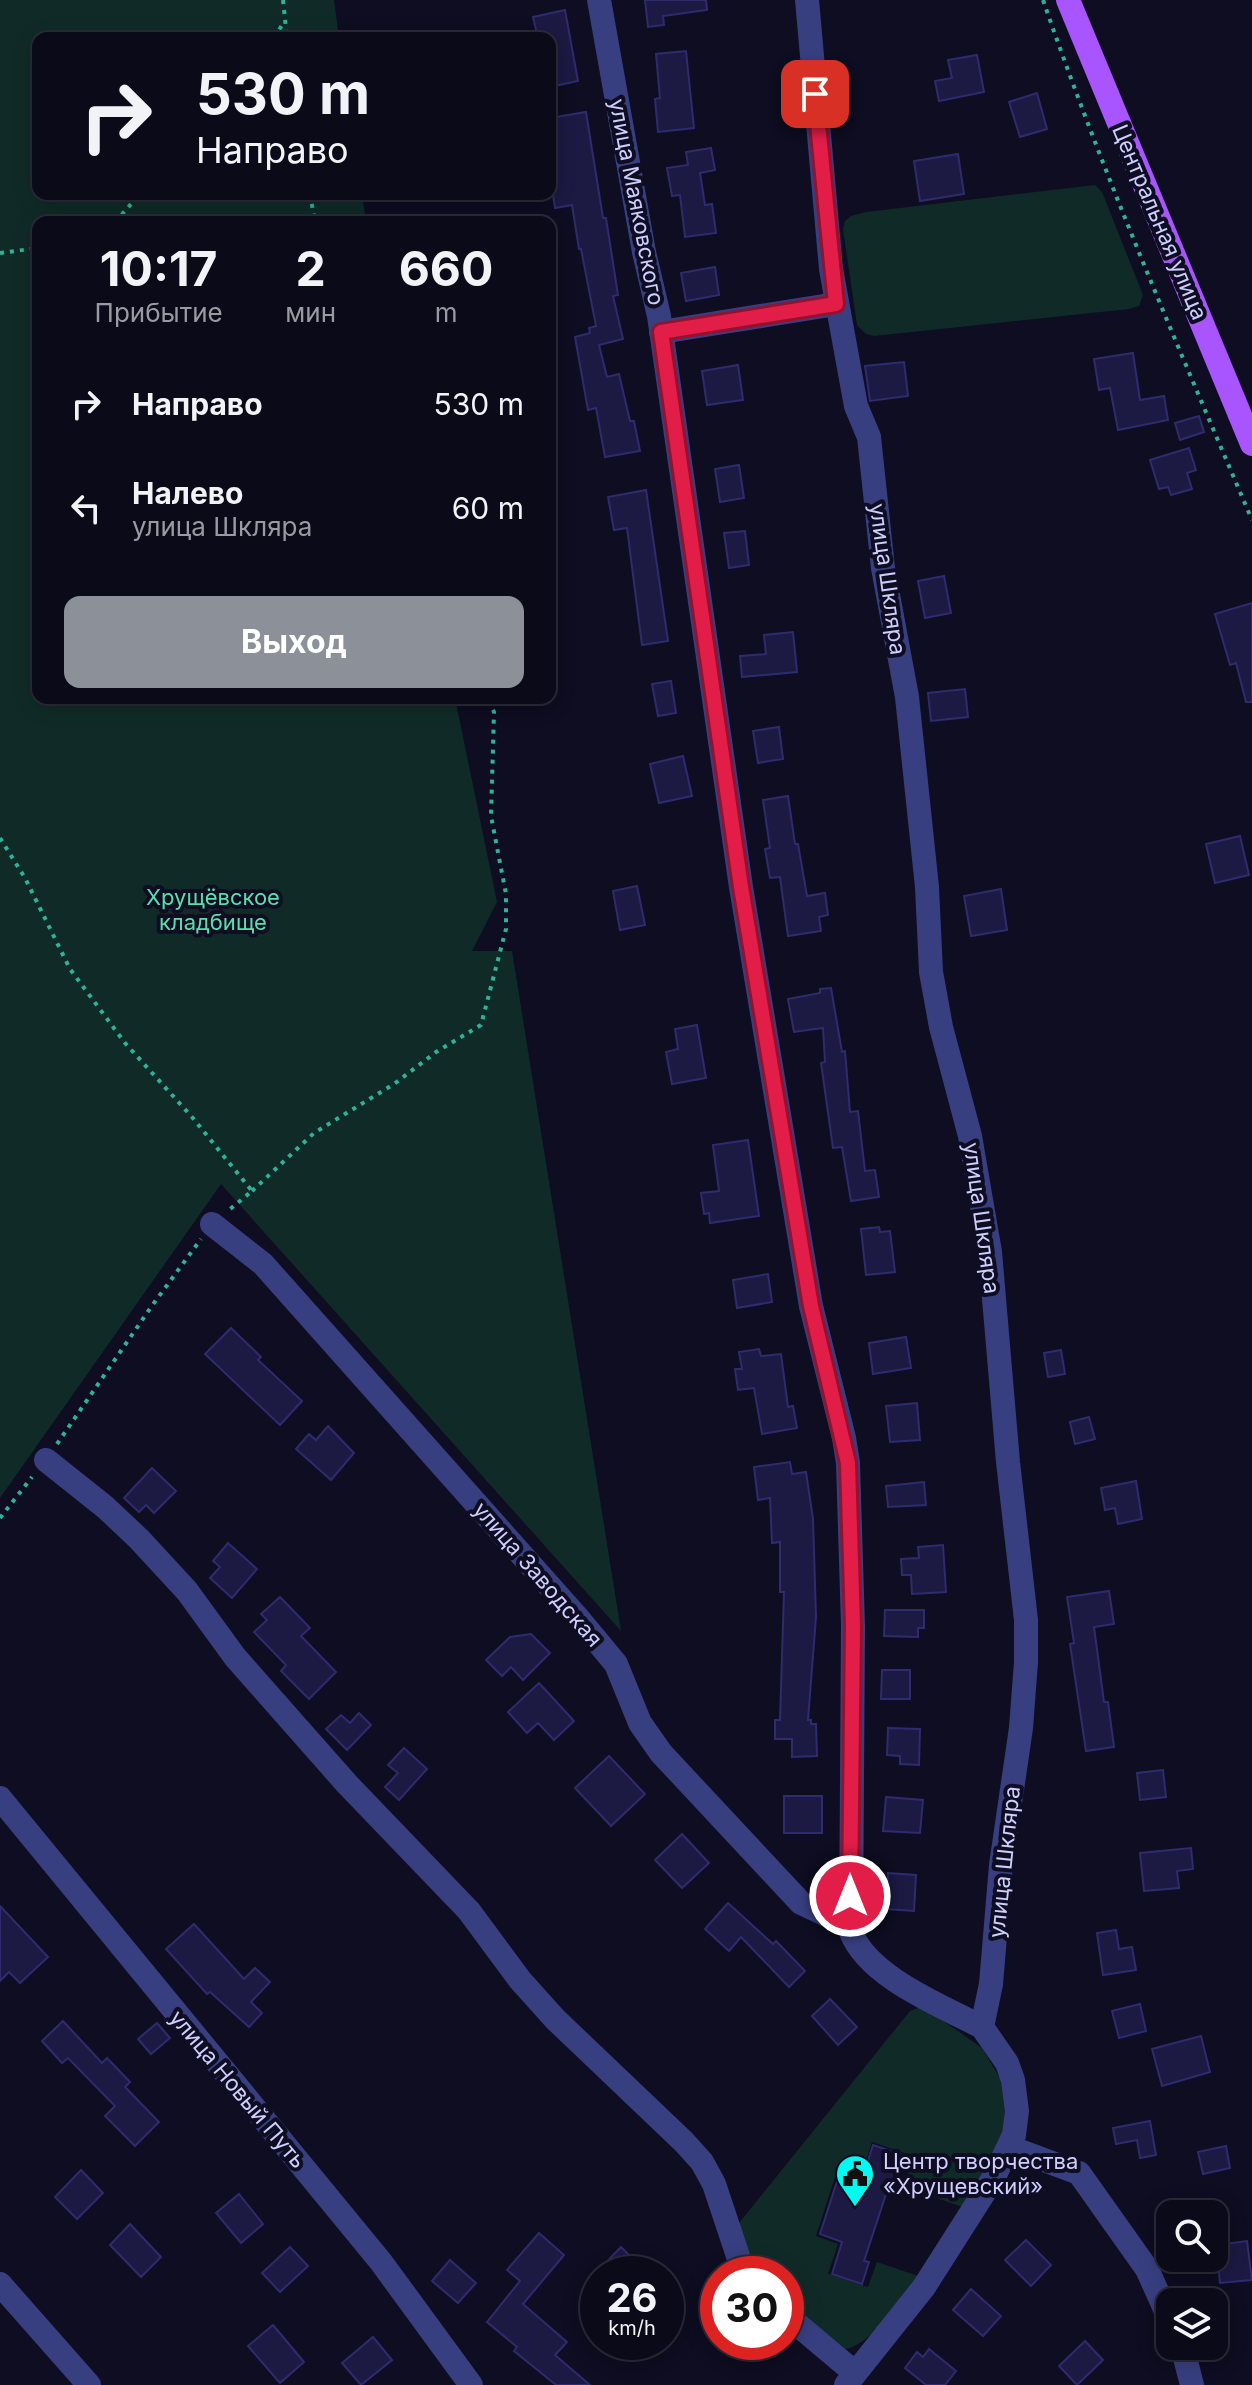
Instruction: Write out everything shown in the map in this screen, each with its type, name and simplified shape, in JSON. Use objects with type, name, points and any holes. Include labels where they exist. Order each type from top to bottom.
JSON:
[{"type":"main road","name":"Центральная улица","points":[[1068,0],[1252,444]]},
{"type":"street","name":"улица Маяковского","points":[[599,0],[661,332],[741,887],[811,1306],[848,1463],[853,1626],[850,1926]]},
{"type":"street","name":"улица Шкляра","points":[[807,0],[822,187],[836,304],[856,406],[869,437],[883,568],[907,697],[925,873],[931,972],[941,1027],[968,1122],[990,1252],[1008,1462],[1026,1620],[1021,1728],[1001,1865],[991,1984],[982,2027]]},
{"type":"street","points":[[661,332],[836,304]]},
{"type":"street","name":"улица Заводская","points":[[212,1224],[263,1264],[577,1617],[616,1664],[640,1723],[661,1753],[801,1903],[850,1926]]},
{"type":"street","points":[[46,1460],[139,1539],[187,1591],[235,1657],[347,1784],[469,1911],[520,1980],[555,2019],[702,2162],[714,2184],[738,2256]]},
{"type":"street","name":"улица Новый Путь","points":[[3,1806],[381,2262],[471,2385]]},
{"type":"street","points":[[804,2333],[850,2378],[924,2287],[994,2177],[1009,2147],[1017,2120],[1013,2080],[1007,2063],[982,2027],[895,1980],[862,1950],[850,1926]]},
{"type":"street","points":[[1009,2147],[1079,2173],[1147,2269],[1156,2289]]},
{"type":"street","points":[[0,2284],[89,2385]]},
{"type":"street","points":[[1187,2360],[1192,2385]]},
{"type":"path","points":[[283,0],[286,32]]},
{"type":"path","points":[[1043,0],[1078,99],[1252,520]]},
{"type":"path","points":[[278,32],[285,20]]},
{"type":"path","points":[[120,216],[135,200]]},
{"type":"path","points":[[0,253],[32,249]]},
{"type":"path","points":[[0,1518],[46,1460],[212,1224],[314,1133],[481,1025],[506,929],[506,894],[491,816],[494,712],[491,704]]},
{"type":"path","points":[[0,838],[25,878],[70,969],[125,1043],[192,1117],[252,1191]]},
{"type":"green space","name":"Хрущёвское кладбище","points":[[0,0],[334,0],[338,32],[32,32],[32,200],[363,200],[365,216],[32,216],[32,704],[456,704],[497,902],[472,951],[512,951],[621,1631],[221,1184],[0,1498]]},
{"type":"green space","points":[[1095,185],[1102,192],[1143,295],[1139,306],[874,336],[866,334],[857,325],[843,229],[845,221],[851,216]]},
{"type":"green space","points":[[925,2008],[982,2048],[1007,2090],[1002,2141],[963,2207],[904,2187],[913,2156],[872,2142],[861,2175],[838,2168],[816,2236],[838,2244],[828,2274],[868,2287],[877,2262],[921,2277],[877,2329],[846,2349],[804,2316],[804,2256],[747,2256],[735,2228],[910,2011]]},
{"type":"building","points":[[645,0],[706,0],[707,10],[663,16],[664,25],[648,27]]},
{"type":"building","points":[[565,10],[578,81],[556,86],[556,32],[537,32],[533,17]]},
{"type":"building","points":[[686,51],[694,128],[658,132],[655,99],[660,98],[656,54]]},
{"type":"building","points":[[977,55],[984,92],[939,101],[935,81],[952,78],[948,60]]},
{"type":"building","points":[[1037,93],[1047,129],[1020,137],[1009,102]]},
{"type":"building","points":[[586,112],[618,295],[613,296],[623,339],[599,345],[607,377],[619,374],[640,451],[605,457],[596,408],[588,410],[575,337],[590,333],[589,328],[596,326],[572,205],[555,208],[556,117]]},
{"type":"building","points":[[711,148],[715,170],[700,173],[705,205],[712,204],[716,233],[685,237],[680,195],[672,196],[667,168],[688,165],[686,152]]},
{"type":"building","points":[[958,154],[964,194],[920,201],[914,161]]},
{"type":"building","points":[[715,267],[719,295],[686,301],[681,273]]},
{"type":"building","points":[[1133,353],[1140,400],[1164,396],[1168,420],[1118,430],[1110,388],[1099,390],[1094,359]]},
{"type":"building","points":[[904,362],[908,396],[870,401],[865,366]]},
{"type":"building","points":[[738,365],[743,400],[707,405],[702,371]]},
{"type":"building","points":[[1199,416],[1204,432],[1180,440],[1175,423]]},
{"type":"building","points":[[1189,448],[1196,470],[1187,473],[1192,489],[1171,495],[1168,487],[1159,489],[1150,460]]},
{"type":"building","points":[[739,465],[744,498],[720,502],[715,469]]},
{"type":"building","points":[[646,490],[668,641],[642,645],[627,528],[614,530],[608,497]]},
{"type":"building","points":[[745,531],[749,565],[729,568],[724,533]]},
{"type":"building","points":[[944,576],[951,613],[925,618],[918,581]]},
{"type":"building","points":[[1252,603],[1252,702],[1246,702],[1236,663],[1230,665],[1215,614]]},
{"type":"building","points":[[793,632],[797,672],[742,677],[740,656],[766,654],[764,635]]},
{"type":"building","points":[[671,681],[676,713],[658,716],[652,684]]},
{"type":"building","points":[[965,689],[968,717],[931,721],[928,693]]},
{"type":"building","points":[[779,727],[783,759],[758,763],[753,731]]},
{"type":"building","points":[[683,756],[692,796],[659,803],[650,764]]},
{"type":"building","points":[[788,796],[807,896],[825,893],[828,915],[819,917],[821,931],[788,936],[780,877],[770,878],[765,849],[770,848],[763,800]]},
{"type":"building","points":[[1240,836],[1249,875],[1215,883],[1206,844]]},
{"type":"building","points":[[637,886],[645,925],[620,930],[613,891]]},
{"type":"building","points":[[1001,889],[1007,930],[971,936],[964,896]]},
{"type":"building","points":[[831,988],[842,1052],[845,1051],[850,1112],[858,1111],[865,1171],[875,1170],[879,1197],[851,1201],[842,1147],[833,1148],[821,1063],[825,1062],[823,1028],[794,1032],[788,999]]},
{"type":"building","points":[[697,1025],[706,1078],[672,1084],[666,1052],[678,1049],[675,1029]]},
{"type":"building","points":[[748,1140],[759,1216],[710,1223],[709,1213],[704,1214],[701,1193],[719,1191],[713,1145]]},
{"type":"building","points":[[879,1227],[880,1232],[890,1231],[895,1272],[866,1275],[861,1229]]},
{"type":"building","points":[[768,1274],[772,1302],[737,1308],[733,1280]]},
{"type":"building","points":[[231,1328],[261,1357],[258,1360],[302,1401],[280,1425],[205,1354]]},
{"type":"building","points":[[906,1337],[911,1368],[873,1374],[869,1343]]},
{"type":"building","points":[[759,1349],[761,1356],[781,1354],[788,1407],[793,1406],[797,1428],[762,1434],[754,1388],[738,1390],[735,1369],[742,1369],[739,1352]]},
{"type":"building","points":[[1061,1350],[1065,1374],[1048,1377],[1044,1353]]},
{"type":"building","points":[[917,1403],[920,1440],[890,1442],[886,1406]]},
{"type":"building","points":[[1089,1417],[1095,1439],[1075,1444],[1070,1422]]},
{"type":"building","points":[[328,1426],[354,1453],[331,1480],[296,1449],[309,1434],[316,1440]]},
{"type":"building","points":[[790,1462],[792,1474],[806,1472],[813,1519],[816,1617],[808,1720],[816,1724],[817,1756],[792,1757],[792,1739],[775,1739],[775,1720],[780,1720],[784,1592],[780,1592],[780,1542],[772,1543],[770,1498],[758,1500],[754,1467]]},
{"type":"building","points":[[152,1468],[176,1491],[154,1513],[146,1505],[139,1512],[124,1498]]},
{"type":"building","points":[[1136,1481],[1142,1519],[1118,1524],[1115,1508],[1105,1510],[1101,1488]]},
{"type":"building","points":[[924,1482],[926,1505],[888,1507],[886,1486]]},
{"type":"building","points":[[228,1543],[257,1569],[232,1598],[210,1578],[220,1567],[213,1561]]},
{"type":"building","points":[[943,1545],[946,1592],[912,1594],[911,1575],[902,1575],[901,1559],[919,1558],[918,1547]]},
{"type":"building","points":[[1109,1591],[1114,1624],[1094,1627],[1104,1702],[1108,1702],[1114,1747],[1086,1751],[1070,1644],[1074,1643],[1067,1597]]},
{"type":"building","points":[[280,1597],[310,1628],[301,1636],[336,1672],[309,1699],[281,1671],[286,1665],[254,1632],[267,1620],[261,1614]]},
{"type":"building","points":[[885,1610],[924,1610],[924,1628],[918,1628],[918,1637],[884,1636]]},
{"type":"building","points":[[531,1634],[550,1653],[523,1680],[511,1667],[502,1676],[486,1660],[510,1637]]},
{"type":"building","points":[[882,1670],[910,1670],[910,1699],[881,1699]]},
{"type":"building","points":[[539,1683],[574,1721],[554,1740],[538,1723],[527,1733],[508,1712]]},
{"type":"building","points":[[359,1713],[371,1725],[347,1750],[326,1729],[341,1715],[350,1723]]},
{"type":"building","points":[[888,1728],[920,1729],[919,1765],[900,1764],[900,1756],[887,1755]]},
{"type":"building","points":[[404,1748],[427,1769],[399,1800],[385,1787],[398,1773],[388,1765]]},
{"type":"building","points":[[609,1756],[645,1794],[611,1826],[575,1788]]},
{"type":"building","points":[[1163,1770],[1166,1797],[1140,1800],[1137,1773]]},
{"type":"building","points":[[784,1796],[822,1796],[822,1833],[784,1833]]},
{"type":"building","points":[[886,1797],[923,1800],[920,1833],[883,1831]]},
{"type":"building","points":[[682,1834],[709,1863],[682,1888],[655,1860]]},
{"type":"building","points":[[1191,1848],[1193,1869],[1177,1871],[1179,1888],[1144,1891],[1140,1853]]},
{"type":"building","points":[[888,1873],[916,1875],[914,1911],[886,1909]]},
{"type":"building","points":[[728,1903],[773,1944],[776,1941],[805,1971],[789,1987],[741,1937],[729,1951],[705,1929]]},
{"type":"building","points":[[0,1906],[48,1957],[20,1983],[9,1972],[0,1981]]},
{"type":"building","points":[[194,1924],[244,1979],[255,1968],[270,1982],[251,2002],[262,2013],[249,2027],[210,1992],[207,1994],[166,1949]]},
{"type":"building","points":[[1116,1930],[1119,1949],[1132,1947],[1136,1970],[1103,1975],[1097,1933]]},
{"type":"building","points":[[830,1999],[857,2027],[838,2045],[812,2016]]},
{"type":"building","points":[[1140,2004],[1146,2031],[1119,2038],[1112,2011]]},
{"type":"building","points":[[63,2021],[102,2063],[107,2058],[130,2082],[125,2087],[159,2122],[135,2146],[105,2116],[115,2106],[68,2058],[62,2063],[42,2041]]},
{"type":"building","points":[[157,2023],[170,2038],[151,2054],[138,2039]]},
{"type":"building","points":[[1201,2036],[1210,2072],[1162,2086],[1152,2049]]},
{"type":"building","points":[[1150,2121],[1156,2155],[1140,2158],[1137,2140],[1116,2144],[1113,2128]]},
{"type":"building","name":"Центр творчества «Хрущевский»","points":[[873,2145],[906,2156],[897,2181],[891,2179],[864,2261],[869,2262],[862,2284],[832,2274],[842,2242],[820,2234],[840,2172],[862,2179]]},
{"type":"building","points":[[1226,2146],[1230,2168],[1203,2174],[1198,2152]]},
{"type":"building","points":[[81,2170],[103,2193],[77,2219],[55,2197]]},
{"type":"building","points":[[239,2194],[263,2224],[241,2243],[216,2213]]},
{"type":"building","points":[[130,2224],[161,2257],[141,2277],[110,2245]]},
{"type":"building","points":[[539,2233],[564,2255],[523,2304],[567,2342],[555,2355],[590,2385],[556,2385],[514,2351],[517,2347],[487,2322],[520,2281],[507,2270]]},
{"type":"building","points":[[1026,2240],[1051,2265],[1031,2286],[1005,2260]]},
{"type":"building","points":[[1247,2241],[1252,2280],[1220,2283],[1219,2272],[1228,2272],[1228,2243]]},
{"type":"building","points":[[290,2247],[308,2266],[280,2292],[262,2273]]},
{"type":"building","points":[[621,2247],[630,2256],[612,2256]]},
{"type":"building","points":[[450,2260],[476,2283],[458,2303],[432,2281]]},
{"type":"building","points":[[971,2289],[1001,2316],[983,2336],[953,2310]]},
{"type":"building","points":[[273,2325],[304,2362],[280,2383],[248,2346]]},
{"type":"building","points":[[373,2337],[392,2360],[361,2385],[342,2363]]},
{"type":"building","points":[[1085,2341],[1103,2360],[1077,2385],[1059,2366]]},
{"type":"building","points":[[929,2349],[956,2371],[945,2385],[926,2385],[905,2368],[917,2352],[923,2357]]},
{"type":"place","name":"Центр творчества «Хрущевский»","points":[[855,2208]]},
{"type":"route","points":[[815,94],[836,304],[661,332],[741,887],[811,1306],[848,1463],[853,1626],[850,1896]]}]
